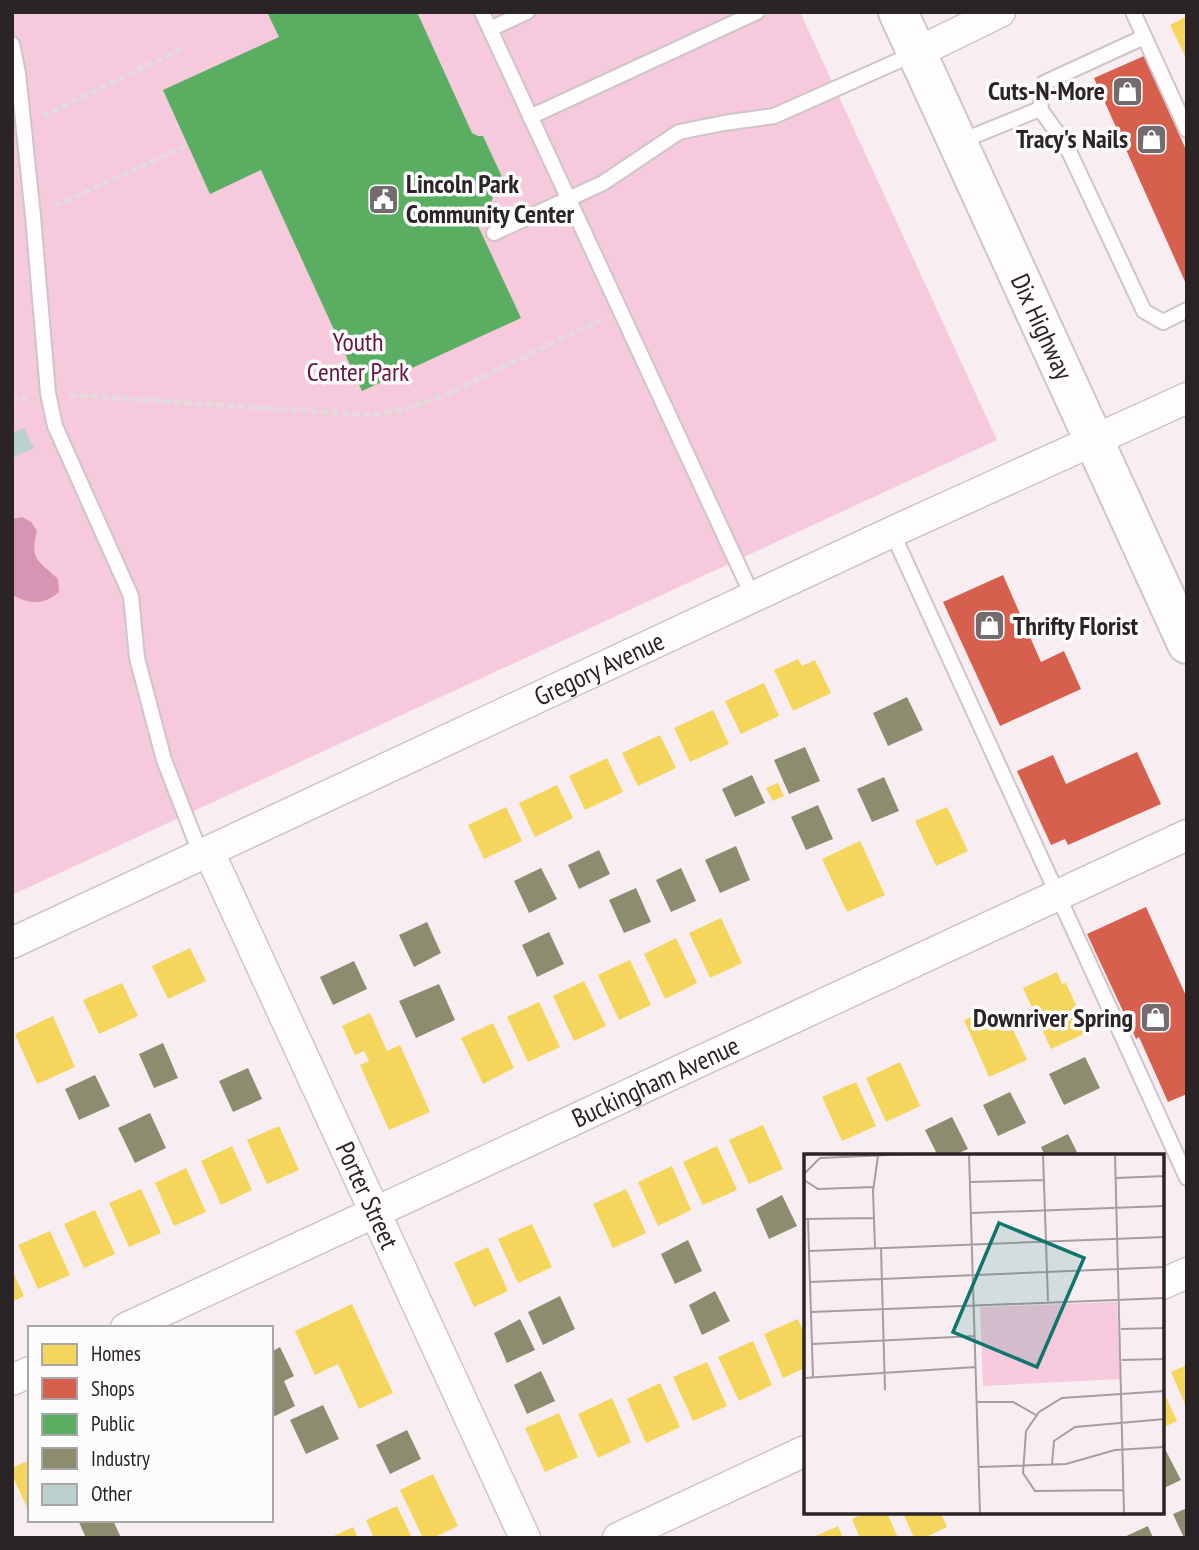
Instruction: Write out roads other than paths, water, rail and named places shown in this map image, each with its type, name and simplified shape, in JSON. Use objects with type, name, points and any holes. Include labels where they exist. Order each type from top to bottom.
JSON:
[{"type":"main road","name":"Dix Highway","points":[[898,12],[1187,644]]},
{"type":"street","points":[[916,53],[1000,12]]},
{"type":"street","name":"Gregory Avenue","points":[[12,943],[892,532],[1187,398]]},
{"type":"street","name":"Buckingham Avenue","points":[[130,1326],[1187,835]]},
{"type":"street","name":"Porter Street","points":[[205,853],[525,1538]]},
{"type":"street","points":[[1164,1283],[1187,1273]]},
{"type":"street","points":[[12,1380],[28,1373]]},
{"type":"street","points":[[618,1538],[804,1451]]},
{"type":"lane","points":[[482,12],[753,597]]},
{"type":"lane","points":[[490,29],[527,12]]},
{"type":"lane","points":[[530,117],[757,12]]},
{"type":"lane","points":[[1133,12],[1187,130]]},
{"type":"lane","points":[[1144,37],[1044,83],[1041,108],[1066,145],[1144,311],[1163,322],[1187,310]]},
{"type":"lane","points":[[12,44],[24,125],[48,393],[55,426],[131,596],[137,658],[164,760],[205,853]]},
{"type":"lane","points":[[494,233],[603,183],[679,132],[774,116],[916,53]]},
{"type":"lane","points":[[957,142],[1041,108]]},
{"type":"lane","points":[[892,532],[1187,1178]]},
{"type":"place","name":"Cuts-N-More","points":[[1128,91]]},
{"type":"place","name":"Tracy's Nails","points":[[1151,139]]},
{"type":"place","name":"Lincoln Park Community Center","points":[[383,199]]},
{"type":"place","name":"Thrifty Florist","points":[[990,626]]},
{"type":"place","name":"Downriver Spring","points":[[1156,1018]]},
{"type":"park label","name":"Youth Center Park","points":[[358,357]]}]
